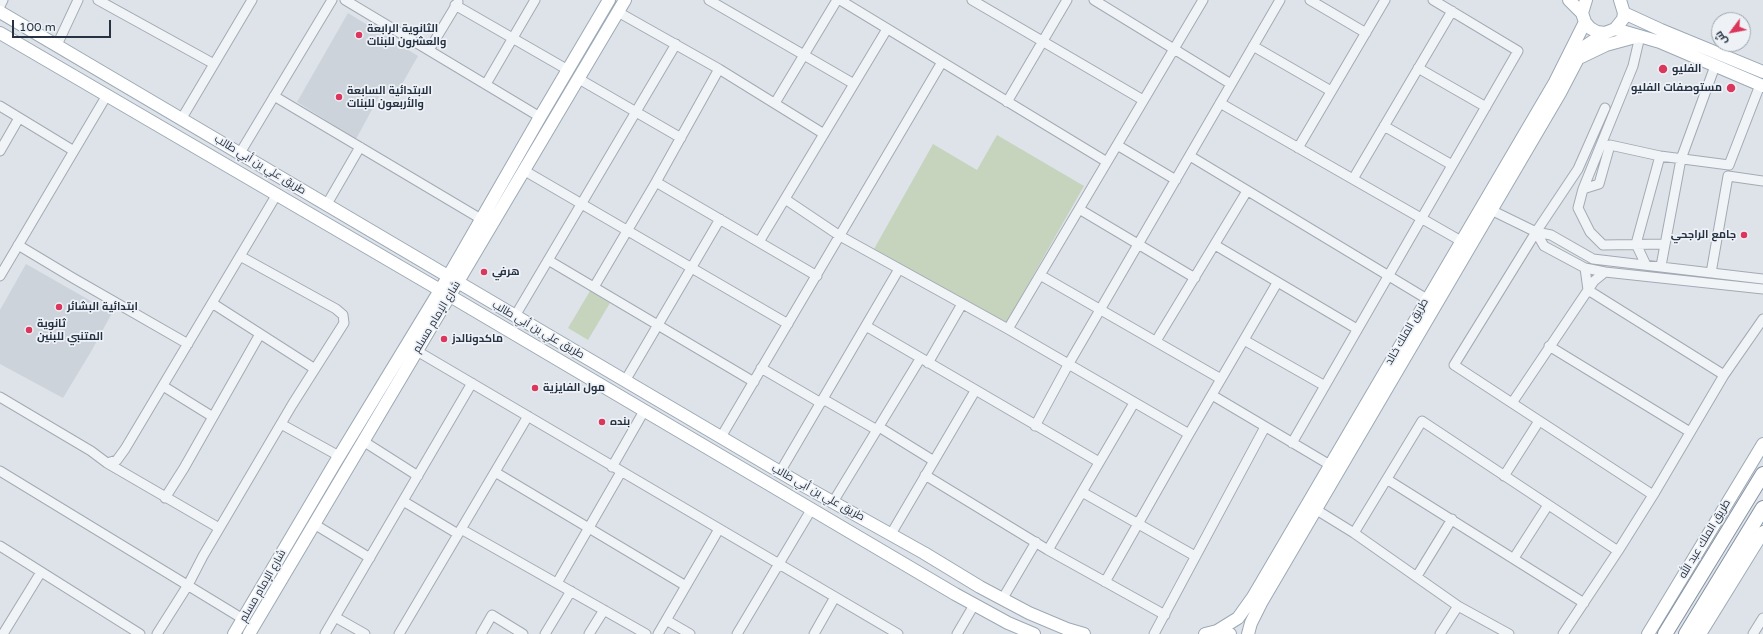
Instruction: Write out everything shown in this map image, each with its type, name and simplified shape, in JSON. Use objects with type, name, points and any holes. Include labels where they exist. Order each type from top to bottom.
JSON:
[{"type":"highway","name":"طريق الملك عبد الله","points":[[1665,634],[1763,474]]},
{"type":"highway","points":[[1686,634],[1763,508]]},
{"type":"main road","name":"شارع الإمام مسلم","points":[[453,280],[481,219],[609,0]]},
{"type":"main road","name":"شارع الإمام مسلم","points":[[234,634],[339,456],[525,171],[625,0]]},
{"type":"main road","points":[[1569,0],[1584,17],[1590,28],[1597,32],[1610,31],[1640,36],[1660,42],[1761,86]]},
{"type":"main road","name":"طريق الملك خالد","points":[[1249,629],[1261,603],[1560,93],[1578,58],[1586,0]]},
{"type":"main road","points":[[1610,31],[1620,25],[1622,4]]},
{"type":"main road","points":[[1622,4],[1655,28],[1763,72]]},
{"type":"main road","name":"طريق علي بن أبي طالب","points":[[0,12],[780,472],[1030,613],[1067,629],[1084,634]]},
{"type":"main road","name":"طريق الملك خالد","points":[[1211,633],[1238,618],[1253,597],[1555,82],[1580,44],[1610,31]]},
{"type":"main road","name":"طريق علي بن أبي طالب","points":[[0,33],[277,194],[974,605],[1030,633]]},
{"type":"main road","points":[[1578,58],[1606,45],[1640,36]]},
{"type":"main road","name":"شارع الإمام مسلم","points":[[249,634],[417,351],[445,293]]},
{"type":"main road","name":"طريق الملك عبد الله","points":[[1648,634],[1763,444]]},
{"type":"main road","points":[[1700,634],[1763,532]]},
{"type":"main road","points":[[1238,618],[1239,622],[1249,629]]},
{"type":"main road","points":[[1211,633],[1230,634]]},
{"type":"street","points":[[0,6],[3,0]]},
{"type":"street","points":[[57,45],[78,0]]},
{"type":"street","points":[[98,0],[214,64]]},
{"type":"street","points":[[182,118],[252,0]]},
{"type":"street","points":[[240,153],[332,0]]},
{"type":"street","points":[[344,0],[540,117]]},
{"type":"street","points":[[486,84],[535,0]]},
{"type":"street","points":[[709,0],[854,84]]},
{"type":"street","points":[[775,103],[839,0],[1107,162]]},
{"type":"street","points":[[972,0],[1143,100]]},
{"type":"street","points":[[1007,102],[1067,0]]},
{"type":"street","points":[[1094,0],[1231,84]]},
{"type":"street","points":[[1008,329],[1203,0]]},
{"type":"street","points":[[1035,426],[1068,365],[1280,0]]},
{"type":"street","points":[[1310,0],[1366,33]]},
{"type":"street","points":[[1298,148],[1385,0]]},
{"type":"street","points":[[1292,443],[1518,51],[1432,0]]},
{"type":"street","points":[[429,50],[457,3],[568,70]]},
{"type":"street","points":[[1353,179],[1452,11]]},
{"type":"street","points":[[618,12],[676,44],[824,134]]},
{"type":"street","points":[[759,242],[887,29]]},
{"type":"street","points":[[1640,36],[1633,66],[1583,189],[1578,208],[1590,232],[1603,245],[1665,244]]},
{"type":"street","points":[[515,316],[676,44]]},
{"type":"street","points":[[1253,46],[1331,91]]},
{"type":"street","points":[[721,437],[942,62]]},
{"type":"street","points":[[1661,266],[1681,159],[1715,66]]},
{"type":"street","points":[[1418,68],[1486,107]]},
{"type":"street","points":[[594,287],[656,182],[719,70]]},
{"type":"street","points":[[578,79],[681,138]]},
{"type":"street","points":[[1583,189],[1599,184],[1610,145],[1660,156],[1729,165],[1761,86]]},
{"type":"street","points":[[0,276],[107,95]]},
{"type":"street","points":[[274,96],[481,219]]},
{"type":"street","points":[[1220,103],[1461,241]]},
{"type":"street","points":[[0,106],[74,151]]},
{"type":"street","points":[[1605,108],[1578,169],[1536,232],[1454,364],[1653,495]]},
{"type":"street","points":[[0,151],[20,118]]},
{"type":"street","points":[[1384,126],[1452,166]]},
{"type":"street","points":[[1117,145],[1176,180]]},
{"type":"street","points":[[327,204],[360,147]]},
{"type":"street","points":[[1190,156],[1427,299]]},
{"type":"street","points":[[1646,265],[1636,244],[1660,156]]},
{"type":"street","points":[[525,171],[788,324]]},
{"type":"street","points":[[1711,273],[1728,176],[1763,180]]},
{"type":"street","points":[[656,182],[817,276]]},
{"type":"street","points":[[1156,341],[1247,191]]},
{"type":"street","points":[[107,463],[113,462],[120,457],[277,194]]},
{"type":"street","points":[[785,199],[840,236],[1008,329],[1188,434]]},
{"type":"street","points":[[1079,209],[1195,278]]},
{"type":"street","points":[[1491,210],[1536,232],[1551,235],[1593,259],[1763,279]]},
{"type":"street","points":[[625,381],[690,267],[720,219]]},
{"type":"street","points":[[1536,232],[1544,246],[1585,268],[1605,272],[1763,289]]},
{"type":"street","points":[[18,245],[188,344]]},
{"type":"street","points":[[1214,245],[1357,328]]},
{"type":"street","points":[[157,634],[188,585],[219,528],[281,424],[344,323],[343,315],[336,309],[240,256]]},
{"type":"street","points":[[548,260],[754,382]]},
{"type":"street","points":[[1585,268],[1588,290]]},
{"type":"street","points":[[780,472],[900,269]]},
{"type":"street","points":[[1512,403],[1594,281],[1605,272]]},
{"type":"street","points":[[1040,275],[1221,379]]},
{"type":"street","points":[[1105,582],[1188,434],[1278,283]]},
{"type":"street","points":[[1588,290],[1724,375]]},
{"type":"street","points":[[212,303],[315,369]]},
{"type":"street","points":[[928,364],[962,304]]},
{"type":"street","points":[[1563,634],[1653,495],[1724,375],[1763,319]]},
{"type":"street","points":[[866,326],[928,364],[1099,462]]},
{"type":"street","points":[[165,498],[184,468],[260,334]]},
{"type":"street","points":[[1244,340],[1324,386]]},
{"type":"street","points":[[1550,346],[1690,432]]},
{"type":"street","points":[[417,351],[898,634]]},
{"type":"street","points":[[833,502],[920,359]]},
{"type":"street","points":[[761,368],[878,429],[934,461]]},
{"type":"street","points":[[325,634],[472,383]]},
{"type":"street","points":[[163,386],[213,417]]},
{"type":"street","points":[[891,534],[975,391]]},
{"type":"street","points":[[1212,395],[1330,465]]},
{"type":"street","points":[[0,397],[91,451],[107,463],[165,498],[219,528]]},
{"type":"street","points":[[1048,550],[1134,403]]},
{"type":"street","points":[[612,467],[644,411]]},
{"type":"street","points":[[399,634],[528,416]]},
{"type":"street","points":[[1504,476],[1539,421]]},
{"type":"street","points":[[1354,533],[1388,480],[1422,422],[1618,551]]},
{"type":"street","points":[[281,424],[339,456]]},
{"type":"street","points":[[1154,634],[1265,427]]},
{"type":"street","points":[[363,441],[418,476]]},
{"type":"street","points":[[0,471],[243,620]]},
{"type":"street","points":[[495,472],[686,586]]},
{"type":"street","points":[[557,583],[621,472]]},
{"type":"street","points":[[926,475],[1048,550],[1165,615]]},
{"type":"street","points":[[1388,480],[1584,603]]},
{"type":"street","points":[[1082,492],[1195,556]]},
{"type":"street","points":[[403,501],[557,583],[646,634]]},
{"type":"street","points":[[1514,558],[1548,505]]},
{"type":"street","points":[[1316,509],[1417,576],[1458,606],[1509,634]]},
{"type":"street","points":[[737,634],[811,510]]},
{"type":"street","points":[[1417,576],[1452,519]]},
{"type":"street","points":[[314,524],[370,558]]},
{"type":"street","points":[[658,634],[719,529]]},
{"type":"street","points":[[1003,598],[1036,542]]},
{"type":"street","points":[[0,546],[140,634]]},
{"type":"street","points":[[3,634],[41,572]]},
{"type":"street","points":[[545,634],[571,591]]},
{"type":"street","points":[[814,634],[835,597]]},
{"type":"street","points":[[957,634],[974,605]]},
{"type":"street","points":[[1440,634],[1458,606]]},
{"type":"street","points":[[589,634],[604,610]]},
{"type":"street","points":[[481,634],[492,615],[523,634]]},
{"type":"street","points":[[335,617],[364,634]]},
{"type":"street","points":[[1753,634],[1763,618]]},
{"type":"street","points":[[666,620],[690,634]]},
{"type":"shaded area","points":[[348,13],[418,56],[394,98],[382,91],[356,139],[297,102]]},
{"type":"shaded area","points":[[26,264],[112,313],[63,398],[0,364],[0,310]]},
{"type":"green space","points":[[997,135],[1084,186],[1005,325],[874,249],[933,144],[977,170]]},
{"type":"green space","points":[[590,291],[610,303],[588,340],[568,328]]},
{"type":"place","name":"الثانوية الرابعة والعشرون للبنات","points":[[359,35]]},
{"type":"place","name":"الفليو","points":[[1663,69]]},
{"type":"place","name":"مستوصفات الفليو","points":[[1731,88]]},
{"type":"place","name":"الابتدائية السابعة والأربعون للبنات","points":[[339,97]]},
{"type":"place","name":"جامع الراجحي","points":[[1744,235]]},
{"type":"place","name":"هرفي","points":[[484,272]]},
{"type":"place","name":"ابتدائية البشائر","points":[[59,307]]},
{"type":"place","name":"ثانوية المتنبي للبنين","points":[[29,330]]},
{"type":"place","name":"ماكدونالدز","points":[[444,339]]},
{"type":"place","name":"مول الفايزية","points":[[535,388]]},
{"type":"place","name":"بنده","points":[[602,422]]}]
